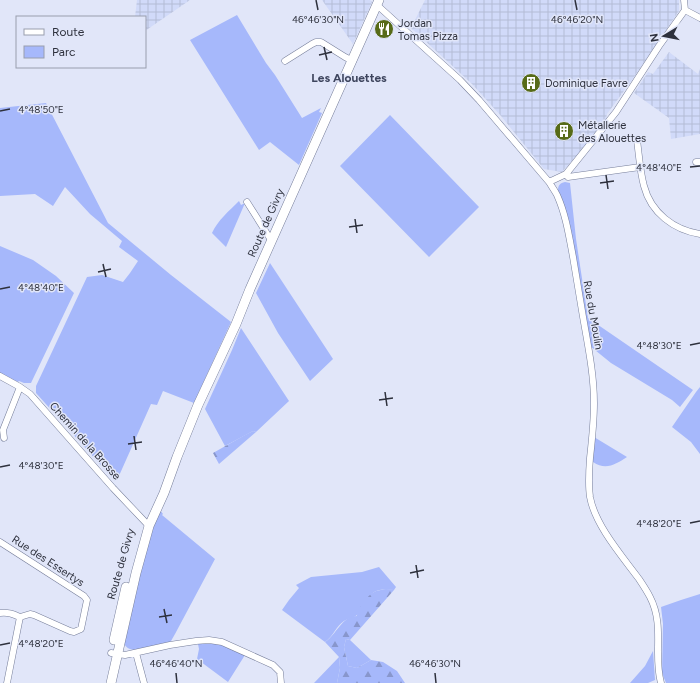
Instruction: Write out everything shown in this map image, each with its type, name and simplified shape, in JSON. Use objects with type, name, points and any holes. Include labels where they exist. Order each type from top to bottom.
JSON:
[{"type":"main road","name":"Route de Givry","points":[[110,683],[123,601],[140,537],[147,525],[159,491],[177,457],[198,405],[236,324],[271,240],[378,3]]},
{"type":"main road","name":"Route de Givry","points":[[106,683],[114,654]]},
{"type":"street","points":[[549,182],[566,174],[616,112],[658,46],[685,10],[684,0]]},
{"type":"street","name":"Rue du Moulin","points":[[378,3],[470,90],[549,182],[557,195],[569,236],[594,388],[589,472],[590,497],[600,524],[650,597],[654,606],[658,617],[659,627],[658,665],[661,683]]},
{"type":"street","points":[[685,10],[700,18]]},
{"type":"street","points":[[285,60],[312,44],[321,42],[352,61]]},
{"type":"street","points":[[637,140],[643,186],[649,200],[658,213],[665,219],[682,230],[700,234]]},
{"type":"street","points":[[566,174],[568,177],[640,167]]},
{"type":"street","points":[[247,202],[271,240]]},
{"type":"street","name":"Chemin de la Brosse","points":[[0,376],[30,394],[147,525]]},
{"type":"street","points":[[4,438],[3,430],[20,387]]},
{"type":"street","name":"Rue des Essertys","points":[[0,542],[84,596],[87,600],[81,629],[74,632],[34,615],[30,614],[20,617],[11,613],[0,613]]},
{"type":"street","points":[[7,683],[20,617]]},
{"type":"street","points":[[114,654],[125,655],[196,641],[209,640],[222,642],[273,665],[280,672],[281,683]]},
{"type":"street","points":[[136,653],[144,683]]},
{"type":"shaded area","points":[[137,0],[190,0],[146,30],[146,16],[135,16]]},
{"type":"shaded area","points":[[322,0],[370,0],[372,2],[353,44]]},
{"type":"shaded area","points":[[425,0],[679,0],[679,11],[607,114],[606,119],[562,172],[544,169],[501,116],[472,84],[411,28]]},
{"type":"shaded area","points":[[669,52],[698,74],[700,69],[700,134],[671,139],[669,118],[634,93],[648,72],[653,74]]},
{"type":"green space","points":[[237,15],[302,118],[321,108],[319,112],[322,113],[299,165],[270,142],[259,150],[190,40]]},
{"type":"green space","points":[[46,103],[108,223],[231,322],[194,403],[163,391],[157,405],[151,404],[118,478],[115,481],[36,393],[36,386],[87,277],[102,275],[123,282],[138,261],[119,247],[122,241],[90,214],[65,187],[53,206],[35,194],[0,196],[0,108]]},
{"type":"green space","points":[[390,115],[479,207],[429,257],[340,166]]},
{"type":"green space","points":[[565,182],[570,183],[576,239],[588,318],[693,390],[680,407],[672,400],[611,363],[590,346],[558,191],[558,187]]},
{"type":"green space","points":[[239,201],[241,205],[245,203],[226,247],[212,233],[214,228]]},
{"type":"green space","points":[[0,246],[33,260],[56,276],[74,293],[31,383],[18,382],[0,374]]},
{"type":"green space","points":[[270,263],[333,359],[310,381],[278,333],[256,293]]},
{"type":"green space","points":[[241,328],[289,401],[256,432],[253,431],[225,446],[205,409]]},
{"type":"green space","points":[[700,387],[700,454],[691,442],[672,427]]},
{"type":"green space","points":[[253,431],[256,432],[219,464],[213,453]]},
{"type":"green space","points":[[594,437],[627,457],[611,466],[602,466],[593,462]]},
{"type":"green space","points":[[160,510],[163,514],[162,515],[215,559],[171,641],[168,643],[134,650],[128,648],[124,644],[146,542]]},
{"type":"green space","points":[[379,567],[396,587],[394,590],[379,590],[371,594],[357,615],[341,623],[325,642],[282,610],[299,588],[296,585],[311,577],[362,572]]},
{"type":"green space","points":[[386,589],[394,590],[350,640],[346,639],[344,647],[348,666],[357,668],[371,660],[383,662],[397,671],[405,683],[337,683],[340,668],[339,657],[325,642],[347,619],[357,616],[357,613],[366,599],[377,591]]},
{"type":"green space","points":[[700,594],[700,683],[666,683],[662,673],[663,624],[661,607]]},
{"type":"green space","points":[[346,639],[350,640],[371,660],[357,668],[348,666],[344,647]]},
{"type":"green space","points":[[198,644],[216,644],[226,646],[245,655],[228,682],[197,659],[199,649]]},
{"type":"green space","points":[[653,651],[655,680],[648,683],[630,683],[645,666]]},
{"type":"green space","points":[[339,657],[340,668],[337,683],[314,683]]},
{"type":"place","name":"Jordan Tomas Pizza","points":[[384,29]]},
{"type":"place","name":"Dominique Favre","points":[[531,83]]},
{"type":"place","name":"Métallerie des Alouettes","points":[[564,131]]},
{"type":"district","name":"Les Alouettes","points":[[349,78]]}]
